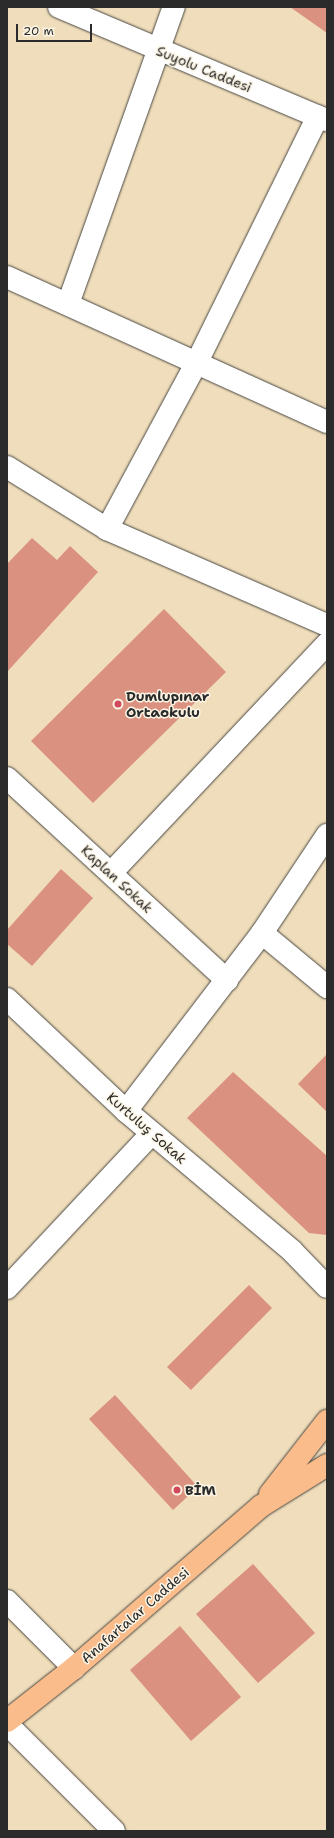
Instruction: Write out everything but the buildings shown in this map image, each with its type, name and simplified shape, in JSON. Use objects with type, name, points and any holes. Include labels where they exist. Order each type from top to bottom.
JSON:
[{"type":"main road","points":[[261,1506],[327,1421]]},
{"type":"main road","points":[[261,1506],[327,1465]]},
{"type":"main road","name":"Anafartalar Caddesi","points":[[7,1721],[74,1668],[261,1506]]},
{"type":"street","name":"Suyolu Caddesi","points":[[59,7],[88,13],[161,51],[323,118]]},
{"type":"street","points":[[68,304],[161,51],[174,7]]},
{"type":"street","points":[[107,529],[196,364],[323,118]]},
{"type":"street","points":[[7,277],[196,364],[327,422]]},
{"type":"street","points":[[7,467],[107,529],[327,626]]},
{"type":"street","points":[[111,874],[327,644]]},
{"type":"street","name":"Kaplan Sokak","points":[[7,778],[227,980]]},
{"type":"street","points":[[126,1111],[262,933],[327,835]]},
{"type":"street","points":[[262,933],[327,987]]},
{"type":"street","name":"Kurtuluş Sokak","points":[[7,999],[126,1111],[292,1251],[327,1286]]},
{"type":"street","points":[[7,1288],[152,1133]]},
{"type":"street","points":[[292,1251],[327,1263]]},
{"type":"street","points":[[7,1601],[74,1668]]},
{"type":"street","points":[[7,1724],[114,1831]]},
{"type":"place","name":"Dumlupınar Ortaokulu","points":[[118,704]]},
{"type":"place","name":"BİM","points":[[177,1490]]}]
